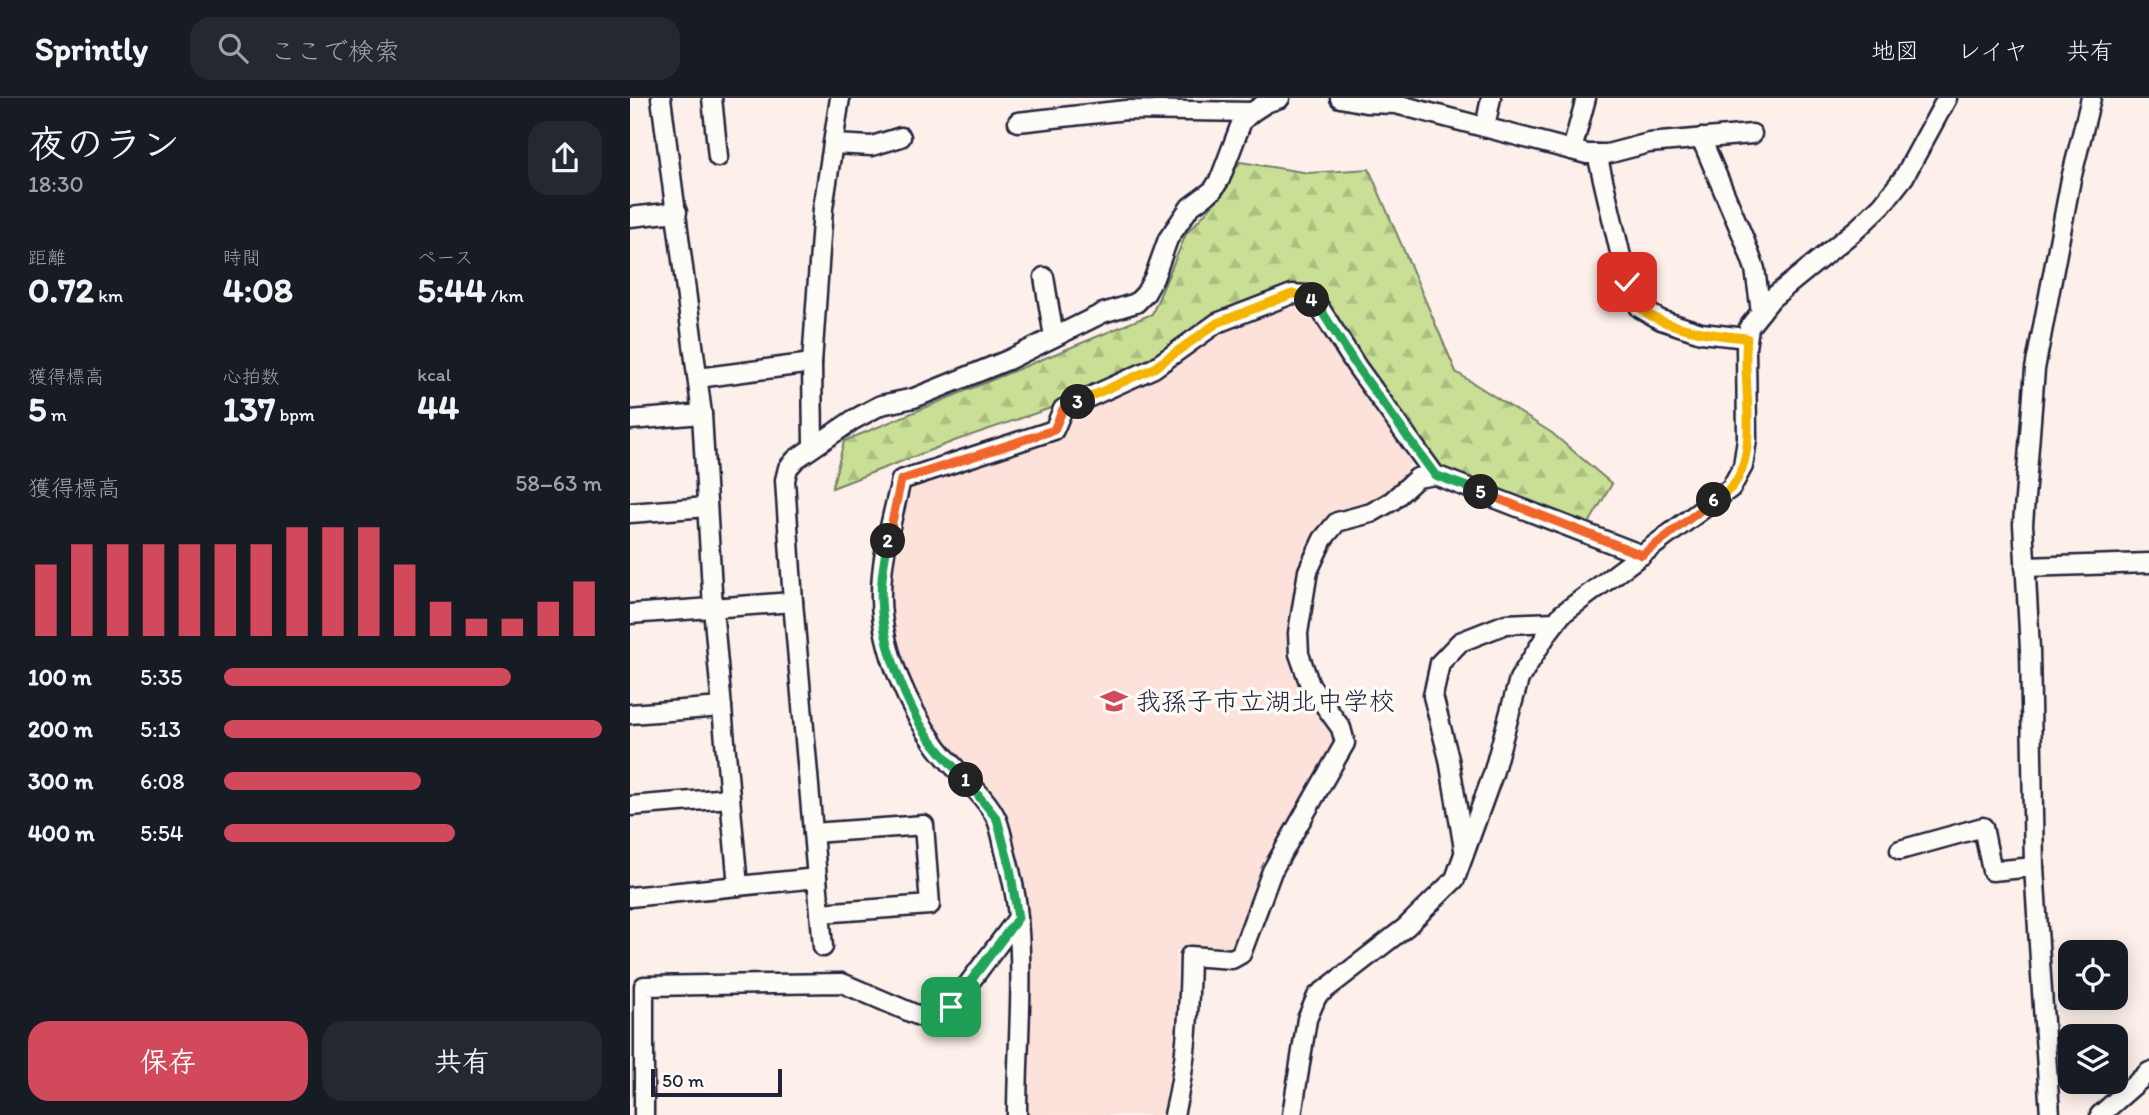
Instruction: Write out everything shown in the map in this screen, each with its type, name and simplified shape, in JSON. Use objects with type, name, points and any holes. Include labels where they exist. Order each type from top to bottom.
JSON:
[{"type":"street","points":[[661,98],[702,414],[713,608],[738,886]]},
{"type":"street","points":[[712,98],[718,157]]},
{"type":"street","points":[[813,447],[812,363],[823,208],[840,98]]},
{"type":"street","points":[[1340,98],[1366,103],[1396,104],[1572,150],[1597,154],[1649,143],[1752,134]]},
{"type":"street","points":[[1485,127],[1491,98]]},
{"type":"street","points":[[1572,150],[1586,98]]},
{"type":"street","points":[[1292,1115],[1307,1018],[1317,996],[1406,927],[1455,879],[1493,774],[1519,679],[1562,614],[1731,488],[1743,466],[1747,439],[1749,327],[1772,298],[1882,205],[1904,177],[1947,98]]},
{"type":"street","points":[[2050,1115],[2034,867],[2030,649],[2023,524],[2035,369],[2071,179],[2091,98]]},
{"type":"street","points":[[1018,122],[1126,110],[1266,103]]},
{"type":"street","points":[[823,947],[793,602],[785,480],[788,468],[813,447],[881,405],[914,398],[1008,360],[1103,313],[1136,303],[1154,278],[1168,239],[1190,207],[1213,190],[1220,179],[1242,121],[1266,103]]},
{"type":"street","points":[[833,144],[872,146],[901,137]]},
{"type":"street","points":[[1701,138],[1755,269],[1761,312]]},
{"type":"street","points":[[1597,154],[1627,282],[1640,308],[1661,320],[1701,333],[1747,338]]},
{"type":"street","points":[[630,217],[677,212]]},
{"type":"street","points":[[1044,277],[1054,337]]},
{"type":"street","points":[[1017,1115],[1020,989],[1018,918],[1010,868],[997,819],[919,723],[897,674],[884,625],[881,600],[884,559],[901,480],[1054,430],[1063,409],[1154,368],[1217,323],[1292,294],[1306,295],[1319,307],[1357,367],[1435,475]]},
{"type":"street","points":[[698,378],[812,363]]},
{"type":"street","points":[[630,420],[702,414]]},
{"type":"street","points":[[1174,1115],[1188,1031],[1189,956],[1232,959],[1241,954],[1272,871],[1345,743],[1341,727],[1310,685],[1299,654],[1297,633],[1308,571],[1323,539],[1337,522],[1371,513],[1392,501],[1417,478],[1435,475],[1642,555]]},
{"type":"street","points":[[630,513],[707,507]]},
{"type":"street","points":[[2025,567],[2149,563]]},
{"type":"street","points":[[630,614],[793,602]]},
{"type":"street","points":[[1465,852],[1433,696],[1440,663],[1460,642],[1506,624],[1556,622]]},
{"type":"street","points":[[630,714],[722,707]]},
{"type":"street","points":[[630,806],[730,798]]},
{"type":"street","points":[[813,833],[924,825],[930,905],[820,913]]},
{"type":"street","points":[[1900,850],[1983,827],[1992,871],[2034,867]]},
{"type":"street","points":[[630,897],[817,878]]},
{"type":"street","points":[[644,1115],[644,986],[842,983],[923,1018],[951,1007],[1018,918]]},
{"type":"street","points":[[2100,1115],[2149,1072]]},
{"type":"shaded area","name":"我孫子市立湖北中学校","points":[[1303,303],[1318,319],[1343,363],[1414,458],[1401,480],[1375,501],[1337,514],[1301,568],[1289,642],[1305,691],[1337,732],[1338,742],[1231,953],[1176,950],[1177,1053],[1171,1096],[1163,1115],[1023,1115],[1019,870],[1009,826],[995,799],[967,764],[938,736],[920,710],[903,670],[891,628],[898,522],[907,485],[1060,437],[1067,414],[1214,333],[1284,304]]},
{"type":"green space","points":[[1240,162],[1309,173],[1369,169],[1456,372],[1552,433],[1612,484],[1588,525],[1459,476],[1426,459],[1309,300],[1275,296],[1092,394],[957,440],[832,488],[844,441],[1152,314],[1186,234],[1218,199]]},
{"type":"place","name":"我孫子市立湖北中学校","points":[[1114,701]]},
{"type":"route","points":[[951,1007],[1018,918],[1010,868],[997,819],[919,723],[897,674],[884,625],[881,600],[884,559],[901,480],[1054,430],[1063,409],[1154,368],[1217,323],[1292,294],[1306,295],[1319,307],[1357,367],[1435,475],[1642,555],[1731,488],[1743,466],[1747,439],[1747,338],[1701,333],[1661,320],[1640,308],[1627,282]]}]
